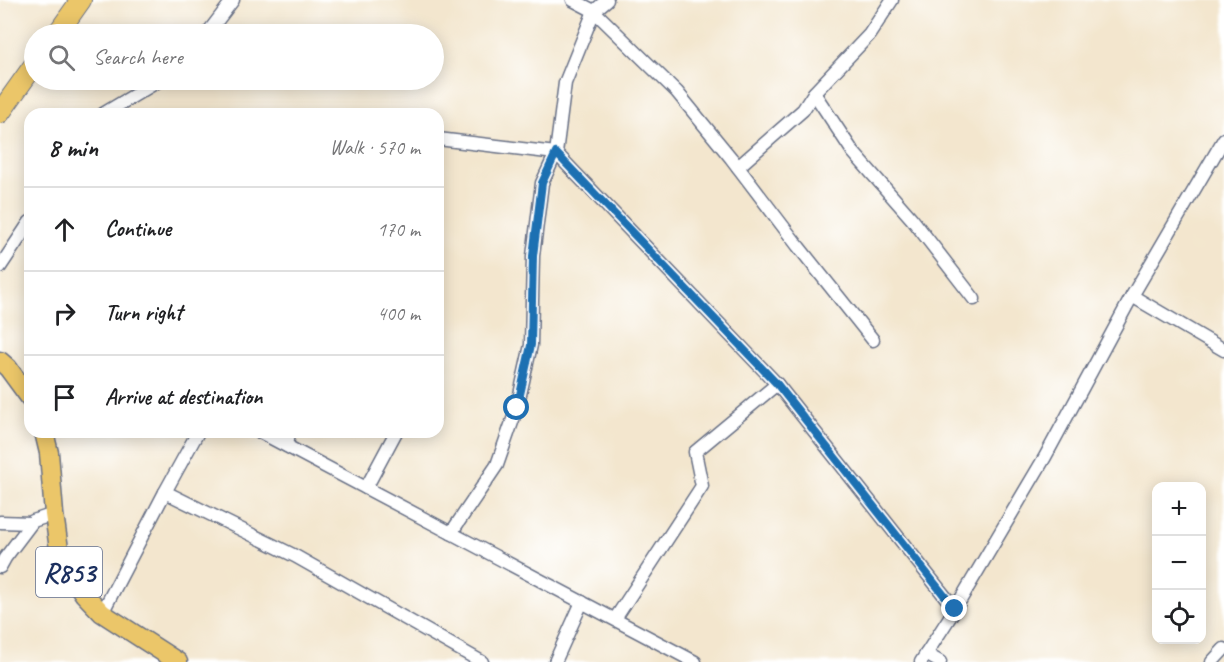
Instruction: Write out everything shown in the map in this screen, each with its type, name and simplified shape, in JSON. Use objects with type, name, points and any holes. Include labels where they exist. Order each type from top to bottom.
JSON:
[{"type":"highway","points":[[64,24],[81,0]]},
{"type":"highway","points":[[0,113],[24,79]]},
{"type":"main road","points":[[3,369],[24,392]]},
{"type":"main road","name":"R853","points":[[45,438],[49,453],[54,514],[60,549],[67,570],[102,614],[178,662]]},
{"type":"street","points":[[215,24],[233,0]]},
{"type":"street","points":[[573,0],[594,11],[678,92],[873,340]]},
{"type":"street","points":[[451,533],[497,465],[517,408],[531,345],[533,256],[542,183],[556,153],[565,83],[594,11],[607,0]]},
{"type":"street","points":[[738,167],[803,110],[814,93],[869,35],[892,0]]},
{"type":"street","points":[[113,108],[143,90]]},
{"type":"street","points":[[814,93],[854,152],[912,219],[974,299]]},
{"type":"street","points":[[940,662],[923,658],[955,609],[1045,457],[1132,296],[1224,139]]},
{"type":"street","points":[[444,140],[556,153],[777,384],[955,609]]},
{"type":"street","points":[[0,267],[24,231]]},
{"type":"street","points":[[1132,296],[1224,350]]},
{"type":"street","points":[[615,619],[702,486],[695,452],[777,384]]},
{"type":"street","points":[[102,614],[195,438]]},
{"type":"street","points":[[272,438],[695,662]]},
{"type":"street","points":[[287,446],[288,438]]},
{"type":"street","points":[[366,488],[393,438]]},
{"type":"street","points":[[165,492],[295,556],[482,662]]},
{"type":"street","points":[[0,567],[33,520],[54,514]]},
{"type":"street","points":[[0,522],[31,523]]},
{"type":"street","points":[[555,662],[582,602]]},
{"type":"street","points":[[1215,661],[1224,649]]},
{"type":"route","points":[[517,408],[531,345],[533,256],[542,183],[556,153],[777,384],[955,609]]}]
